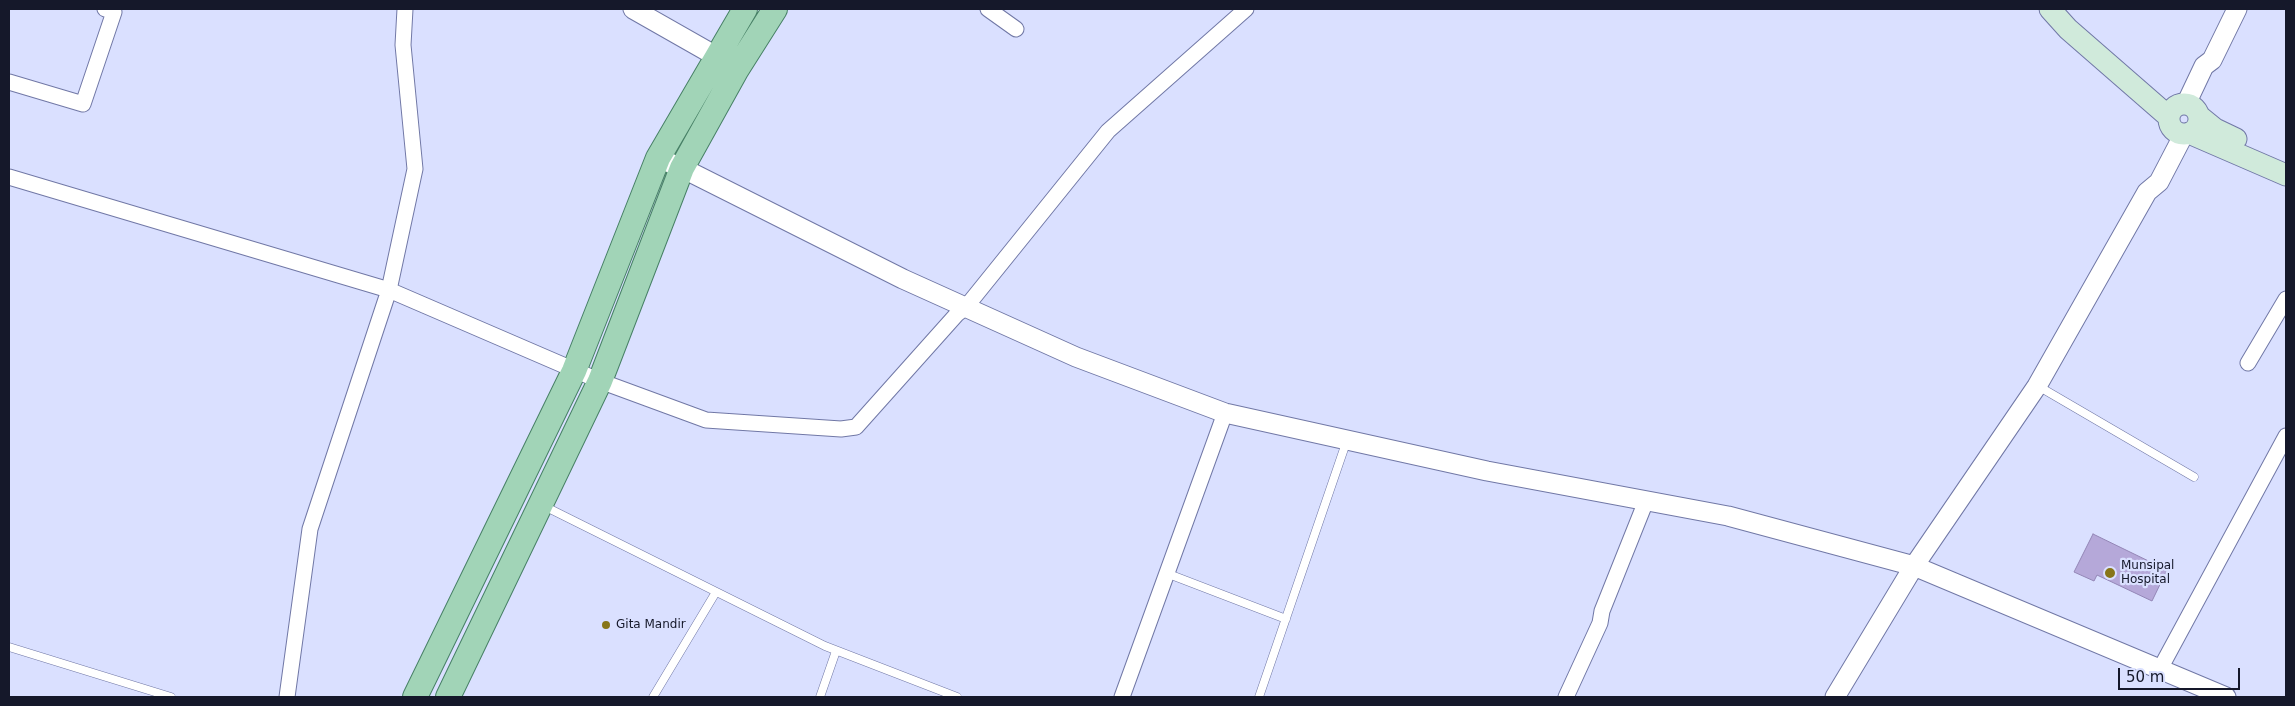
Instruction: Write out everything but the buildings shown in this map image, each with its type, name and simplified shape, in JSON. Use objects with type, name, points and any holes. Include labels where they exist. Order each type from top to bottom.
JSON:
[{"type":"main road","points":[[448,697],[600,381],[682,168],[727,63],[745,9]]},
{"type":"main road","points":[[415,697],[574,371],[658,158],[727,63],[775,9]]},
{"type":"main road","points":[[2050,9],[2068,29],[2184,118],[2286,175]]},
{"type":"main road","points":[[2066,9],[2076,21],[2184,118],[2215,129],[2286,162]]},
{"type":"street","points":[[9,82],[83,104],[114,12],[104,9]]},
{"type":"street","points":[[286,697],[310,529],[389,290],[415,169],[403,45],[406,9]]},
{"type":"street","points":[[633,9],[727,63]]},
{"type":"street","points":[[988,9],[1016,30]]},
{"type":"street","points":[[9,177],[389,290],[574,371],[706,420],[841,429],[856,427],[957,314],[966,307],[1108,131],[1246,9]]},
{"type":"street","points":[[1836,697],[1914,566],[2037,386],[2147,192],[2159,182],[2204,66],[2212,60],[2237,9]]},
{"type":"street","points":[[658,158],[682,168],[903,279],[1076,357],[1225,413],[1487,471],[1728,516],[1914,566],[2226,697]]},
{"type":"street","points":[[2248,363],[2286,300]]},
{"type":"street","points":[[1122,697],[1225,413]]},
{"type":"street","points":[[2160,669],[2286,436]]},
{"type":"street","points":[[1566,697],[1600,623],[1602,611],[1646,501]]},
{"type":"lane","points":[[2037,386],[2194,476]]},
{"type":"lane","points":[[1259,697],[1347,440]]},
{"type":"lane","points":[[542,505],[836,651],[957,697]]},
{"type":"lane","points":[[1166,573],[1286,619]]},
{"type":"lane","points":[[653,697],[716,592]]},
{"type":"lane","points":[[9,647],[172,697]]},
{"type":"lane","points":[[820,697],[836,651]]},
{"type":"place","name":"Munsipal Hospital","points":[[2110,573]]},
{"type":"place","name":"Gita Mandir","points":[[606,625]]}]
